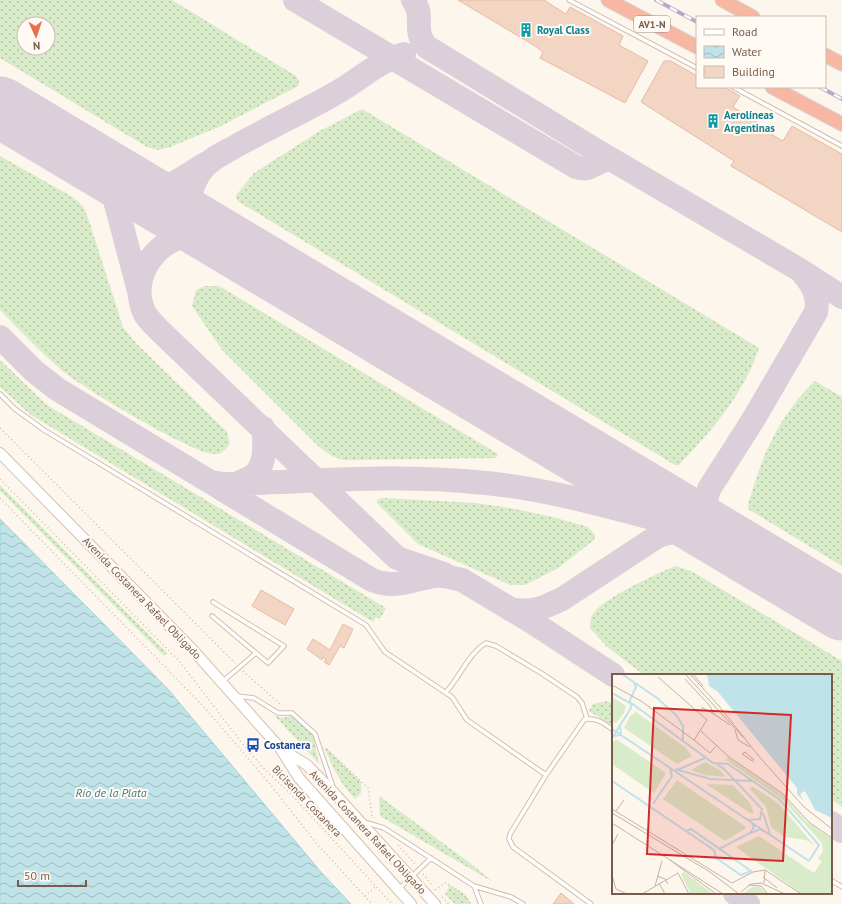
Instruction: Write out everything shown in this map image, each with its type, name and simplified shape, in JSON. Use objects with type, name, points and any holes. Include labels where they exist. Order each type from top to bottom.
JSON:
[{"type":"highway","name":"AV1-N","points":[[608,0],[696,46]]},
{"type":"highway","points":[[722,0],[751,16]]},
{"type":"highway","points":[[738,0],[761,16]]},
{"type":"highway","points":[[826,56],[842,64]]},
{"type":"highway","points":[[774,88],[842,124]]},
{"type":"main road","name":"Avenida Costanera Rafael Obligado","points":[[0,453],[193,650],[280,748],[299,778],[411,904]]},
{"type":"main road","name":"Avenida Costanera Rafael Obligado","points":[[280,748],[307,765],[336,794],[435,904]]},
{"type":"lane","points":[[569,0],[696,67]]},
{"type":"lane","points":[[735,88],[842,146]]},
{"type":"lane","points":[[0,394],[29,420],[49,433],[366,625],[385,652],[446,692],[452,697],[467,720],[546,775]]},
{"type":"lane","points":[[212,616],[268,663],[284,646],[213,602]]},
{"type":"lane","points":[[446,692],[477,648],[486,643],[496,646],[577,697],[582,703],[587,719]]},
{"type":"lane","points":[[222,682],[256,653]]},
{"type":"lane","points":[[234,696],[254,698],[278,713],[287,712],[295,714],[315,734],[336,794]]},
{"type":"lane","points":[[592,904],[513,847],[510,843],[510,834],[546,775],[579,726],[587,719],[597,720],[612,729]]},
{"type":"lane","points":[[360,820],[384,828],[474,886],[511,897],[523,904]]},
{"type":"lane","points":[[398,890],[431,858]]},
{"type":"lane","points":[[832,881],[842,887]]},
{"type":"lane","points":[[474,886],[481,904]]},
{"type":"path","points":[[0,428],[239,667],[287,712]]},
{"type":"path","name":"Bicisenda Costanera","points":[[0,480],[180,662],[242,743],[392,904]]},
{"type":"path","points":[[0,498],[206,709],[269,783],[317,844],[372,904]]},
{"type":"path","points":[[435,890],[445,883],[464,894],[471,904]]},
{"type":"path","points":[[365,896],[376,886]]},
{"type":"green space","points":[[0,0],[172,0],[296,76],[299,81],[298,86],[221,126],[170,147],[158,150],[147,147],[0,58]]},
{"type":"green space","points":[[362,109],[759,348],[745,381],[726,411],[679,465],[675,465],[239,202],[236,198],[237,194],[254,173],[318,132]]},
{"type":"green space","points":[[0,156],[71,196],[83,206],[123,327],[136,343],[227,432],[230,444],[224,451],[216,454],[205,452],[187,445],[140,420],[93,392],[56,365],[0,310]]},
{"type":"green space","points":[[205,286],[219,286],[498,454],[496,458],[343,460],[330,455],[318,446],[222,350],[192,306],[196,290]]},
{"type":"green space","points":[[0,360],[47,405],[386,608],[380,619],[376,617],[373,622],[31,415],[0,387]]},
{"type":"green space","points":[[815,381],[842,397],[842,566],[748,509],[749,500],[759,470],[771,442],[794,404]]},
{"type":"green space","points":[[0,485],[167,653],[164,656],[0,491]]},
{"type":"green space","points":[[384,498],[476,503],[510,508],[553,517],[588,527],[595,535],[594,540],[558,568],[525,585],[510,585],[418,544],[377,503],[378,499]]},
{"type":"green space","points":[[675,566],[691,571],[842,661],[842,807],[832,800],[832,674],[643,674],[606,646],[590,628],[592,615],[597,609],[617,595]]},
{"type":"green space","points":[[606,701],[612,703],[612,725],[589,711],[593,704]]},
{"type":"green space","points":[[274,715],[281,718],[292,716],[313,735],[319,764]]},
{"type":"green space","points":[[324,746],[361,782],[361,793],[355,799],[337,774]]},
{"type":"green space","points":[[379,796],[470,863],[493,882],[380,816]]},
{"type":"green space","points":[[449,885],[464,894],[471,904],[455,904],[445,894],[449,889]]},
{"type":"water","name":"Río de la Plata","points":[[0,519],[167,688],[321,872],[351,904],[0,904]]},
{"type":"building","points":[[458,0],[544,0],[566,14],[570,7],[623,36],[619,45],[648,61],[625,103],[540,58],[543,52],[535,46]]},
{"type":"building","points":[[664,61],[671,61],[696,75],[696,88],[726,88],[740,96],[733,107],[758,123],[757,126],[783,141],[792,126],[842,154],[842,232],[731,166],[734,161],[641,102]]},
{"type":"building","points":[[261,590],[294,609],[285,625],[252,606]]},
{"type":"building","points":[[343,624],[353,629],[344,648],[340,646],[329,665],[324,662],[326,659],[323,657],[322,660],[307,649],[313,639],[330,650]]},
{"type":"building","points":[[561,893],[574,904],[553,904]]},
{"type":"taxiway","points":[[295,0],[576,167],[585,168],[593,166],[609,158]]},
{"type":"taxiway","points":[[413,0],[417,6],[420,35],[422,41],[427,47],[597,151],[800,270],[842,297]]},
{"type":"taxiway","points":[[204,229],[192,207],[191,193],[196,179],[208,163],[248,139],[336,93],[377,66],[404,54]]},
{"type":"taxiway","points":[[91,161],[105,174],[112,189],[139,291]]},
{"type":"taxiway","points":[[124,182],[146,189],[161,188],[182,179],[207,163]]},
{"type":"taxiway","points":[[230,245],[209,238],[186,236],[174,240],[153,255],[146,266],[140,289],[141,302],[145,314],[159,330],[397,558],[444,574]]},
{"type":"taxiway","points":[[723,538],[709,522],[705,511],[709,489],[753,420],[816,312],[816,296],[810,282],[803,274]]},
{"type":"taxiway","points":[[0,337],[34,371],[57,389],[372,580],[389,584],[404,583],[426,577],[438,576],[462,580],[532,622],[612,674]]},
{"type":"taxiway","points":[[236,484],[256,473],[262,464],[264,452],[263,428]]},
{"type":"taxiway","points":[[211,482],[224,484],[350,479],[412,479],[475,482],[531,489],[587,501],[697,530]]},
{"type":"taxiway","points":[[510,609],[525,611],[537,609],[562,599],[658,536],[676,531],[689,530]]},
{"type":"taxiway","points":[[832,824],[842,831]]},
{"type":"taxiway","points":[[736,894],[748,904]]},
{"type":"runway","points":[[0,107],[842,610]]},
{"type":"railway","points":[[656,0],[696,21]]},
{"type":"railway","points":[[822,88],[842,99]]},
{"type":"place","name":"Royal Class","points":[[526,30]]},
{"type":"place","name":"Aerolíneas Argentinas","points":[[713,121]]},
{"type":"place","name":"Costanera","points":[[253,745]]}]
